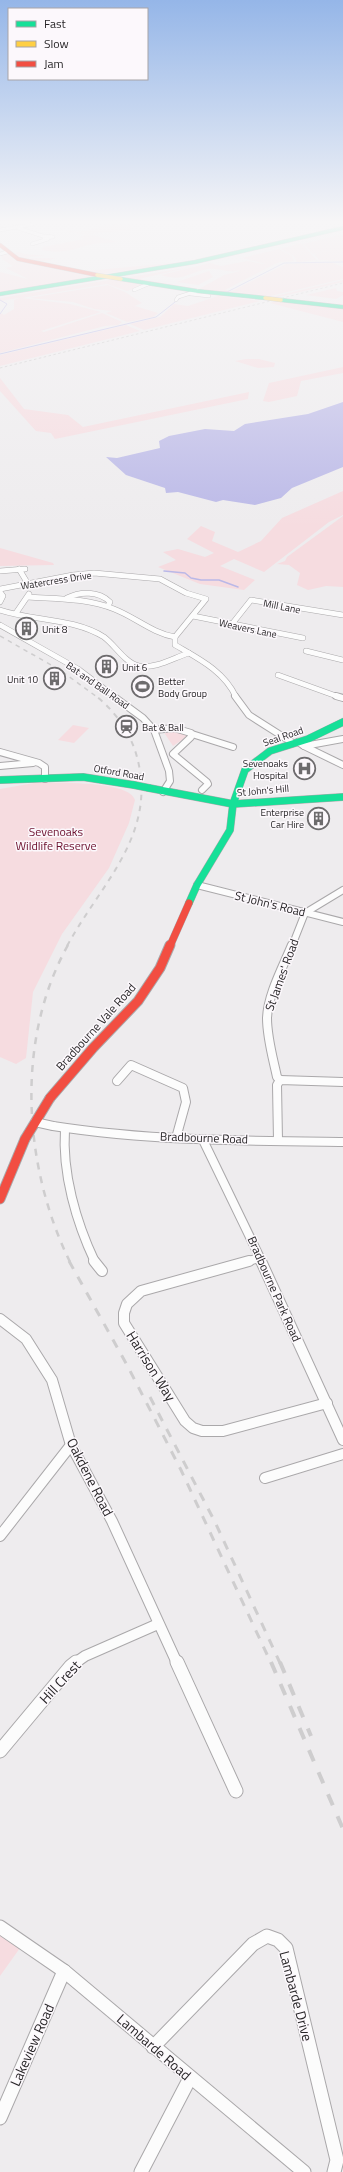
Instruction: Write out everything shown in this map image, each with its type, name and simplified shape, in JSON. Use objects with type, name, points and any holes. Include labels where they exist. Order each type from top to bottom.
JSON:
[{"type":"main road","name":"Seal Road","points":[[233,804],[240,791],[241,777],[248,766],[270,751],[298,744],[343,722]]},
{"type":"main road","name":"Otford Road","points":[[0,780],[83,778],[134,785],[163,792],[233,804]]},
{"type":"main road","name":"St John's Hill","points":[[233,804],[343,797]]},
{"type":"main road","name":"Bradbourne Vale Road","points":[[0,1199],[25,1139],[50,1098],[93,1048],[138,1001],[165,958],[197,885],[230,830],[233,804]]},
{"type":"street","points":[[0,570],[22,569],[28,584]]},
{"type":"street","name":"Watercress Drive","points":[[0,591],[87,573],[160,579],[186,593],[206,599],[193,616]]},
{"type":"street","points":[[0,591],[3,596],[0,602]]},
{"type":"street","points":[[67,599],[68,597],[75,595],[97,595],[109,600],[110,602],[108,606]]},
{"type":"street","points":[[16,613],[18,607],[29,596],[67,599],[108,606],[122,612],[161,635],[175,637]]},
{"type":"street","name":"Mill Lane","points":[[232,624],[251,600],[303,610],[343,615]]},
{"type":"street","points":[[0,610],[16,613],[23,618],[65,623],[99,634],[118,648],[127,660],[138,666],[156,665],[188,653]]},
{"type":"street","points":[[193,616],[175,637],[175,645],[212,666],[221,674],[230,684],[236,697],[249,715],[313,752],[343,765]]},
{"type":"street","name":"Weavers Lane","points":[[193,616],[303,638]]},
{"type":"street","name":"Bat and Ball Road","points":[[0,625],[78,669],[137,712],[154,730],[169,771],[170,781],[163,792]]},
{"type":"street","points":[[306,651],[343,660]]},
{"type":"street","points":[[278,675],[343,698]]},
{"type":"street","points":[[154,730],[177,728],[233,747]]},
{"type":"street","points":[[192,734],[191,738],[174,751],[173,754],[207,782],[208,784],[202,790]]},
{"type":"street","points":[[298,744],[343,740]]},
{"type":"street","points":[[0,752],[39,763],[45,768],[45,779]]},
{"type":"street","points":[[0,766],[39,763]]},
{"type":"street","name":"St John's Road","points":[[197,885],[343,922]]},
{"type":"street","points":[[305,913],[343,890]]},
{"type":"street","name":"St James' Road","points":[[280,1080],[276,1077],[268,1036],[268,1017],[272,995],[305,913]]},
{"type":"street","points":[[118,1081],[131,1065],[183,1088],[186,1102],[176,1138]]},
{"type":"street","points":[[278,1140],[276,1085],[280,1080],[343,1082]]},
{"type":"street","name":"Bradbourne Road","points":[[35,1122],[65,1129],[203,1140],[343,1142]]},
{"type":"street","points":[[65,1129],[63,1143],[67,1178],[94,1261],[102,1271]]},
{"type":"street","name":"Bradbourne Park Road","points":[[203,1140],[246,1227],[343,1440]]},
{"type":"street","name":"Harrison Way","points":[[259,1258],[141,1291],[125,1306],[124,1323],[185,1420],[195,1429],[209,1432],[223,1431],[327,1403]]},
{"type":"street","name":"Oakdene Road","points":[[0,1319],[26,1339],[52,1380],[71,1445],[112,1521],[236,1791]]},
{"type":"street","points":[[0,1536],[71,1445]]},
{"type":"street","points":[[265,1478],[343,1454]]},
{"type":"street","name":"Hill Crest","points":[[0,1751],[71,1666],[85,1656],[158,1624]]},
{"type":"street","name":"Lambarde Road","points":[[0,1927],[64,1971],[304,2172]]},
{"type":"street","name":"Lambarde Drive","points":[[153,2047],[252,1944],[267,1936],[278,1940],[286,1948],[337,2160],[334,2172]]},
{"type":"street","name":"Lakeview Road","points":[[0,2118],[64,1971]]},
{"type":"street","points":[[141,2172],[190,2078]]},
{"type":"green space","points":[[0,325],[59,325],[41,331],[44,332],[64,325],[113,325],[105,326],[0,353]]},
{"type":"green space","points":[[124,325],[140,331],[0,366],[0,355]]},
{"type":"green space","points":[[133,325],[163,325],[144,330]]},
{"type":"green space","points":[[259,359],[275,363],[274,367],[258,368],[235,361]]},
{"type":"green space","points":[[343,367],[343,373],[301,381],[297,396],[269,402],[263,401],[269,383]]},
{"type":"green space","points":[[0,378],[24,409],[68,415],[83,427],[249,392],[248,399],[55,439],[51,433],[36,431],[0,391]]},
{"type":"green space","points":[[343,491],[343,515],[329,522],[264,572],[234,559],[220,566],[255,580],[244,590],[200,584],[158,567],[176,560],[163,552],[178,549],[205,557],[214,553],[187,539],[201,526],[215,532],[212,541],[238,552],[261,541],[282,518]]},
{"type":"green space","points":[[343,516],[343,587],[326,586],[308,590],[297,585],[300,573],[289,565],[277,564],[285,561],[287,557]]},
{"type":"green space","points":[[0,548],[53,563],[54,565],[0,566]]},
{"type":"green space","points":[[73,725],[89,728],[74,743],[58,740]]},
{"type":"green space","points":[[175,730],[188,736],[173,746],[163,731]]},
{"type":"green space","name":"Sevenoaks Wildlife Reserve","points":[[34,783],[72,783],[105,786],[119,789],[130,794],[135,800],[129,823],[109,868],[62,934],[33,992],[26,1058],[16,1064],[0,1057],[0,789]]},
{"type":"green space","points":[[0,1932],[20,1948],[0,1976]]},
{"type":"water","points":[[343,402],[343,467],[292,488],[281,498],[255,505],[223,500],[216,502],[178,492],[166,493],[165,488],[126,475],[106,457],[117,458],[160,448],[159,441],[169,436],[205,429],[234,431],[245,424],[308,414]]},
{"type":"waterway","points":[[0,354],[121,325]]},
{"type":"waterway","points":[[164,571],[185,573],[191,578],[201,580],[219,580],[238,587]]},
{"type":"railway","points":[[0,368],[172,325]]},
{"type":"railway","points":[[0,636],[60,670],[97,697]]},
{"type":"railway","points":[[67,946],[122,859],[132,836],[139,813],[141,788],[138,761],[132,742],[128,733],[117,717],[96,696]]},
{"type":"railway","points":[[68,945],[51,982],[39,1021],[33,1062],[32,1103],[35,1145],[42,1185],[54,1225],[70,1262]]},
{"type":"railway","points":[[69,1261],[127,1365],[181,1470],[271,1663]]},
{"type":"railway","points":[[150,1397],[215,1522],[280,1663]]},
{"type":"railway","points":[[271,1662],[343,1829]]},
{"type":"railway","points":[[280,1662],[311,1736]]},
{"type":"traffic: fast","points":[[189,903],[197,885],[230,830],[233,804],[245,770],[270,751],[308,739],[343,722]]},
{"type":"traffic: fast","points":[[0,780],[83,777],[134,785]]},
{"type":"traffic: fast","points":[[134,785],[149,788]]},
{"type":"traffic: fast","points":[[149,788],[233,804],[343,797]]},
{"type":"traffic: jam","points":[[50,1098],[93,1048],[138,1001],[160,968],[189,903]]},
{"type":"traffic: jam","points":[[25,1139],[50,1098]]},
{"type":"traffic: jam","points":[[0,1199],[25,1139]]},
{"type":"place","name":"Unit 8","points":[[26,629]]},
{"type":"place","name":"Unit 6","points":[[107,667]]},
{"type":"place","name":"Unit 10","points":[[54,679]]},
{"type":"place","name":"Better Body Group","points":[[143,687]]},
{"type":"place","name":"Bat & Ball","points":[[126,727]]},
{"type":"place","name":"Sevenoaks Hospital","points":[[304,769]]},
{"type":"place","name":"Enterprise Car Hire","points":[[319,818]]}]
